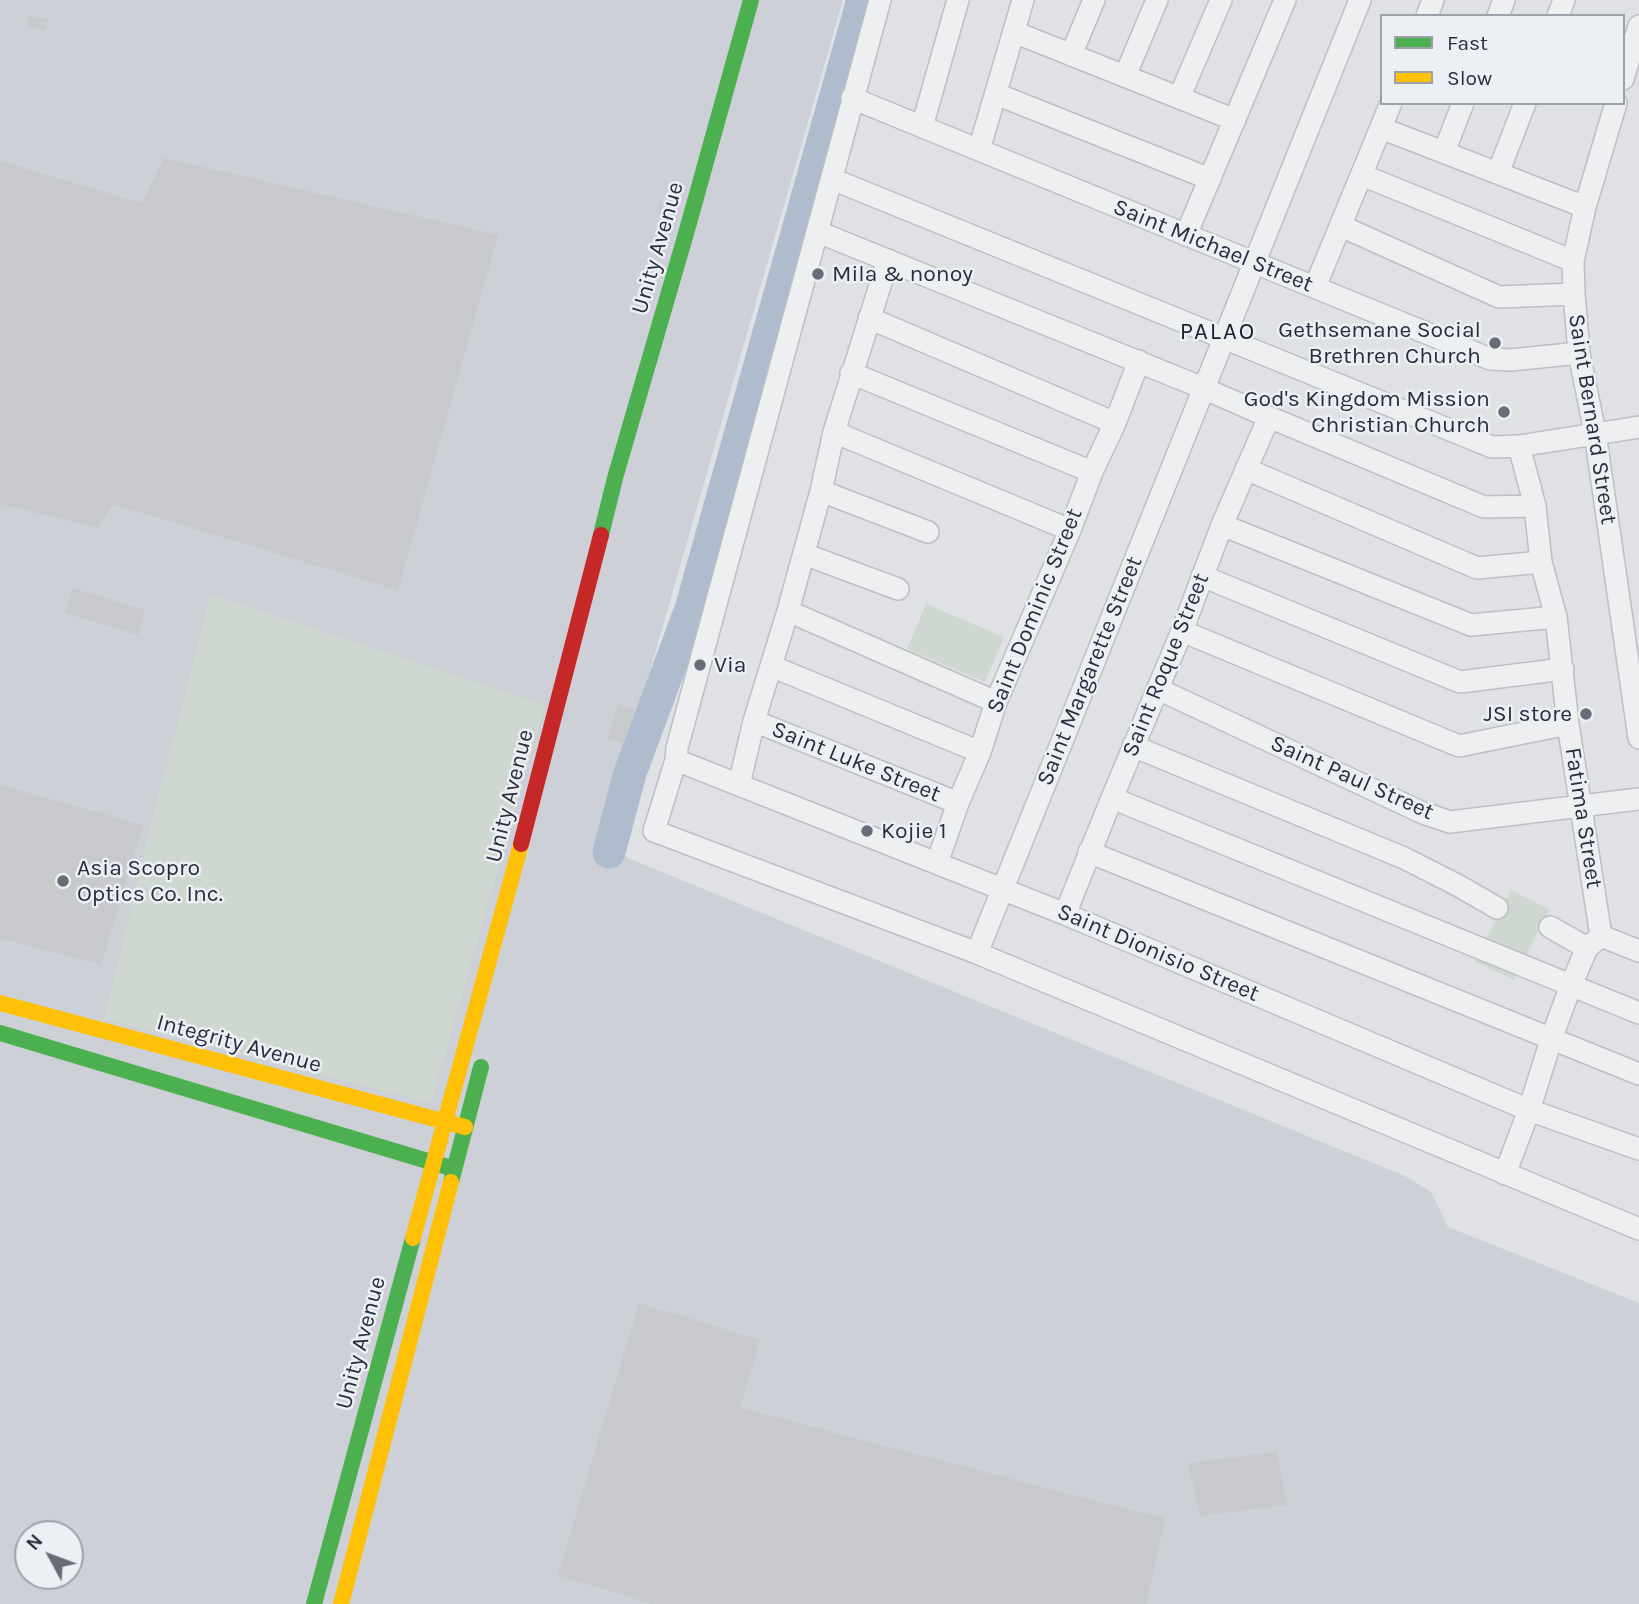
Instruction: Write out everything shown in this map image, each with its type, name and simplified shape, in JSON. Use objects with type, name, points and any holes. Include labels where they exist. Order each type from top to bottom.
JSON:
[{"type":"street","name":"Unity Avenue","points":[[314,1604],[527,822],[615,478],[751,0]]},
{"type":"street","points":[[880,0],[677,748],[676,760],[654,831],[976,954],[1639,1229]]},
{"type":"street","points":[[922,127],[958,0]]},
{"type":"street","points":[[979,150],[1023,0]]},
{"type":"street","points":[[1071,55],[1094,0]]},
{"type":"street","points":[[1125,76],[1157,0]]},
{"type":"street","points":[[1179,98],[1221,0]]},
{"type":"street","points":[[1186,235],[1285,0]]},
{"type":"street","name":"Saint Margarette Street","points":[[976,954],[1360,0]]},
{"type":"street","points":[[1625,72],[1639,26]]},
{"type":"street","points":[[1014,32],[1235,120]]},
{"type":"street","points":[[996,94],[1210,179]]},
{"type":"street","name":"Saint Michael Street","points":[[852,99],[1490,359],[1511,360],[1579,353]]},
{"type":"street","points":[[1315,287],[1390,105]]},
{"type":"street","points":[[1444,152],[1462,105]]},
{"type":"street","points":[[1498,173],[1524,105]]},
{"type":"street","name":"Saint Bernard Street","points":[[1615,105],[1585,207],[1573,261],[1574,294],[1579,353],[1595,433],[1639,738]]},
{"type":"street","points":[[1381,128],[1585,207]]},
{"type":"street","points":[[1362,175],[1573,261]]},
{"type":"street","points":[[832,178],[1492,447],[1519,446],[1639,427]]},
{"type":"street","points":[[1341,226],[1500,297],[1574,294]]},
{"type":"street","points":[[818,232],[1139,361],[1484,507],[1535,506]]},
{"type":"street","points":[[739,785],[754,721],[821,491],[834,432],[888,260]]},
{"type":"street","points":[[869,318],[1115,423]]},
{"type":"street","name":"Saint Dominic Street","points":[[937,863],[980,752],[996,702],[1139,361]]},
{"type":"street","points":[[851,373],[1092,472]]},
{"type":"street","name":"Saint Roque Street","points":[[1065,914],[1182,631],[1222,525],[1269,418]]},
{"type":"street","points":[[834,432],[1070,530]]},
{"type":"street","name":"Fatima Street","points":[[1519,446],[1535,506],[1541,562],[1556,617],[1568,724],[1581,806],[1594,942]]},
{"type":"street","points":[[1246,468],[1477,569],[1541,562]]},
{"type":"street","points":[[821,491],[928,532]]},
{"type":"street","points":[[1222,525],[1471,625],[1556,617]]},
{"type":"street","points":[[804,554],[898,589]]},
{"type":"street","points":[[1202,576],[1460,682],[1563,669]]},
{"type":"street","points":[[788,611],[996,702]]},
{"type":"street","points":[[1182,631],[1459,746],[1568,724]]},
{"type":"street","points":[[771,666],[980,752]]},
{"type":"street","name":"Saint Paul Street","points":[[1158,689],[1423,813],[1450,822],[1639,799]]},
{"type":"street","name":"Saint Luke Street","points":[[754,721],[958,803]]},
{"type":"street","points":[[1133,746],[1404,858],[1497,908]]},
{"type":"street","name":"Saint Dionisio Street","points":[[676,760],[1065,914],[1529,1110],[1639,1149]]},
{"type":"street","points":[[1112,798],[1639,1013]]},
{"type":"street","points":[[1089,852],[1639,1074]]},
{"type":"street","points":[[1550,927],[1594,942],[1639,951]]},
{"type":"street","points":[[1506,1174],[1571,985],[1594,942]]},
{"type":"street","name":"Integrity Avenue","points":[[0,1003],[466,1128]]},
{"type":"street","points":[[0,1033],[454,1169]]},
{"type":"street","name":"Unity Avenue","points":[[341,1604],[484,1057]]},
{"type":"shaded area","points":[[0,0],[843,0],[599,848],[1405,1176],[1431,1192],[1448,1227],[1639,1303],[1639,1604],[0,1604]]},
{"type":"shaded area","points":[[211,595],[545,705],[431,1103],[104,1019]]},
{"type":"shaded area","points":[[926,604],[1004,637],[985,682],[907,649]]},
{"type":"shaded area","points":[[1511,890],[1549,909],[1514,980],[1475,961]]},
{"type":"building","points":[[29,16],[48,19],[46,31],[27,27]]},
{"type":"building","points":[[164,158],[498,235],[398,590],[112,504],[98,528],[0,504],[0,161],[142,203]]},
{"type":"building","points":[[660,202],[670,205],[668,215],[658,212]]},
{"type":"building","points":[[73,588],[145,610],[138,635],[65,613]]},
{"type":"building","points":[[618,704],[634,709],[624,743],[608,739]]},
{"type":"building","name":"Asia Scopro Optics Co. Inc.","points":[[0,785],[143,825],[101,965],[0,938]]},
{"type":"building","points":[[639,1303],[760,1340],[740,1408],[1165,1519],[1146,1604],[652,1604],[558,1575]]},
{"type":"building","points":[[1277,1452],[1287,1505],[1200,1516],[1188,1463]]},
{"type":"waterway","points":[[609,852],[630,773],[691,609],[863,0]]},
{"type":"traffic: fast","points":[[601,535],[751,0]]},
{"type":"traffic: fast","points":[[0,1033],[451,1168]]},
{"type":"traffic: fast","points":[[451,1182],[481,1067]]},
{"type":"traffic: fast","points":[[314,1604],[413,1238]]},
{"type":"traffic: slow","points":[[413,1238],[521,844]]},
{"type":"traffic: slow","points":[[0,1003],[465,1127]]},
{"type":"traffic: slow","points":[[341,1604],[451,1182]]},
{"type":"traffic: jam","points":[[521,844],[601,535]]},
{"type":"place","name":"Mila & nonoy","points":[[818,274]]},
{"type":"place","name":"Gethsemane Social Brethren Church","points":[[1495,343]]},
{"type":"place","name":"God's Kingdom Mission Christian Church","points":[[1504,412]]},
{"type":"place","name":"Via","points":[[700,665]]},
{"type":"place","name":"JSI store","points":[[1586,714]]},
{"type":"place","name":"Kojie 1","points":[[867,831]]},
{"type":"place","name":"Asia Scopro Optics Co. Inc.","points":[[63,881]]},
{"type":"district","name":"PALAO","points":[[1218,332]]}]
